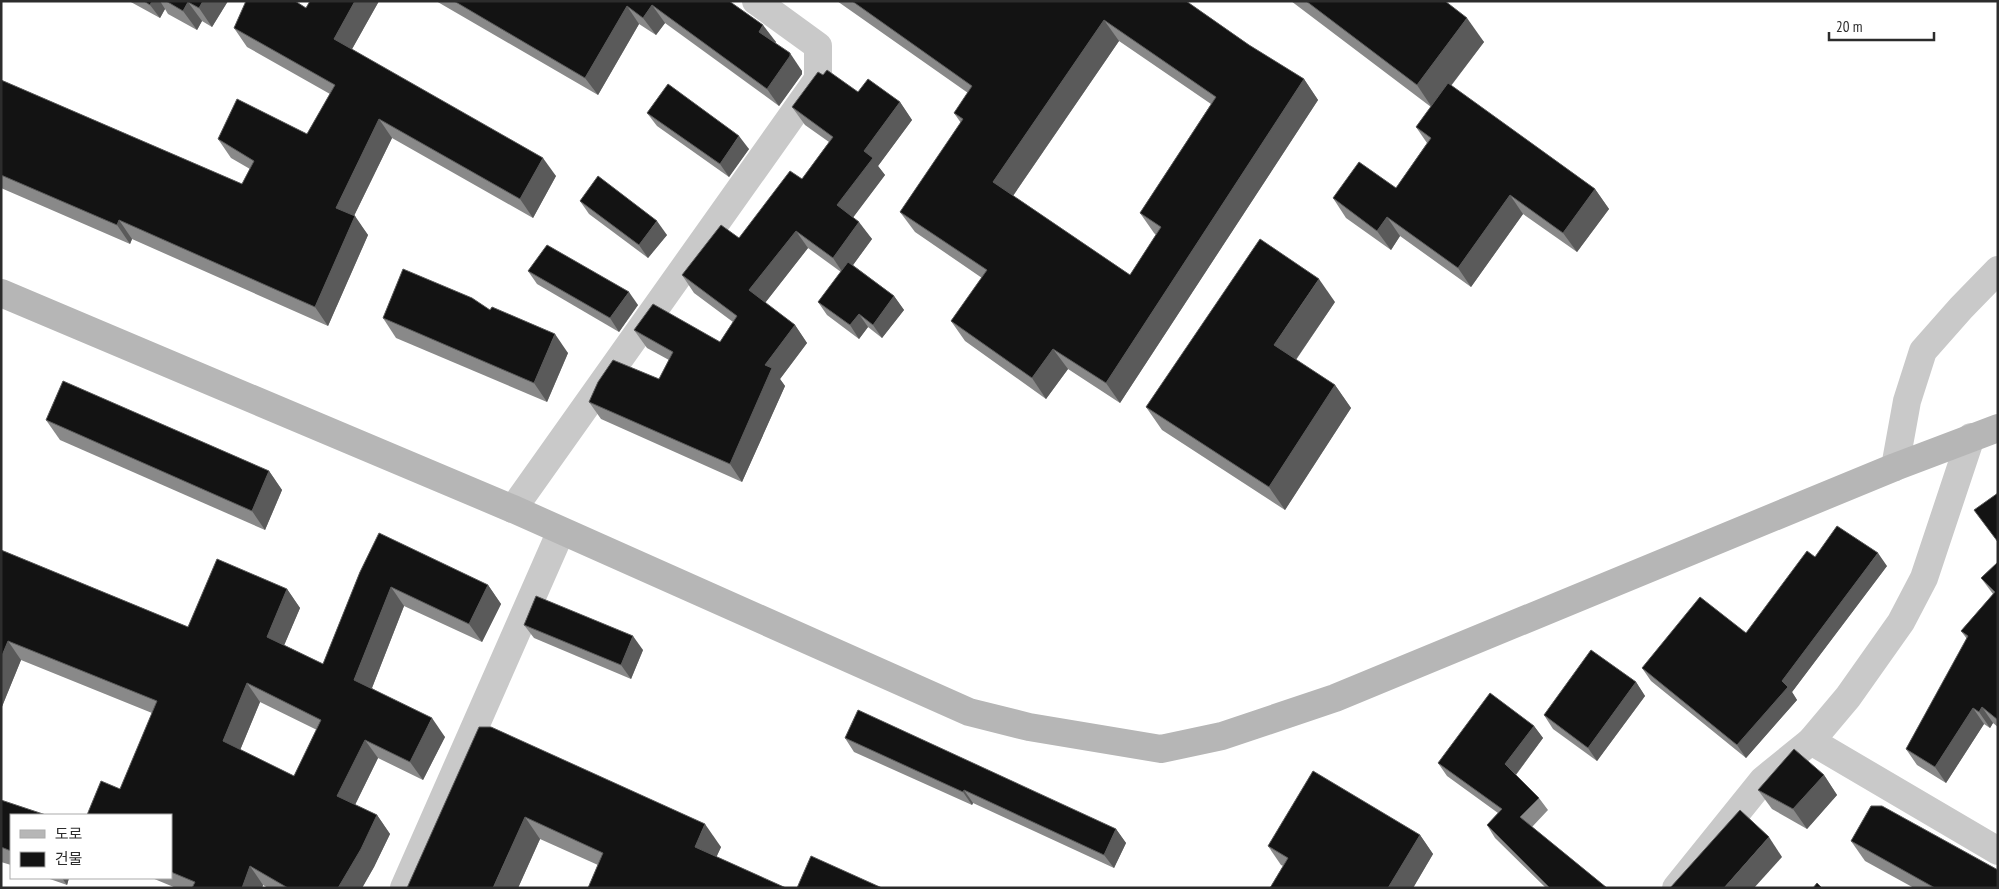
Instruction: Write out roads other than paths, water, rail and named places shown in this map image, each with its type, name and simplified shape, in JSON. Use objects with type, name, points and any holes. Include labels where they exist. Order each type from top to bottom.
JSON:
[{"type":"street","points":[[513,509],[818,79],[818,46],[756,1]]},
{"type":"street","points":[[1895,466],[1907,401],[1923,351],[1998,270]]},
{"type":"street","points":[[1,293],[513,509],[969,712],[1029,728],[1161,749],[1222,736],[1335,698],[1895,466],[1998,428]]},
{"type":"street","points":[[1676,888],[1763,780],[1811,741],[1848,698],[1901,622],[1924,578],[1971,437]]},
{"type":"street","points":[[404,888],[561,531]]},
{"type":"street","points":[[1811,741],[1998,851]]}]
